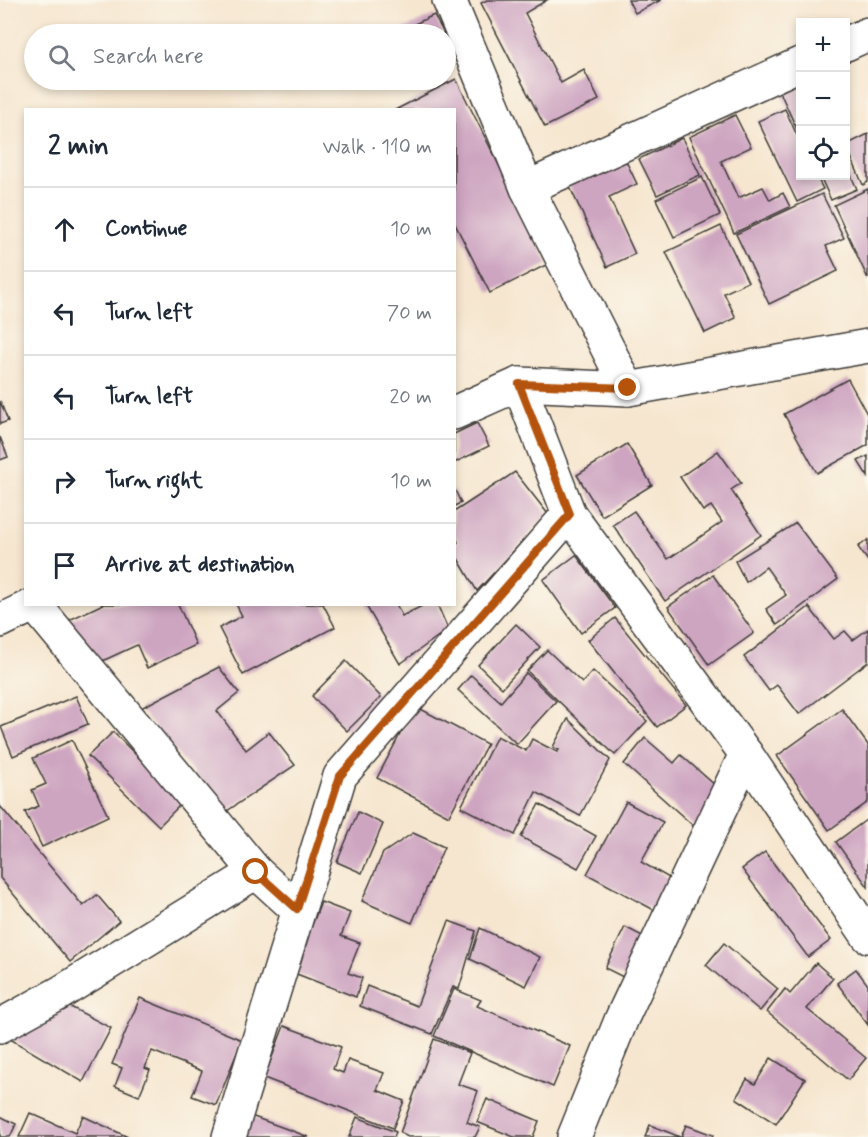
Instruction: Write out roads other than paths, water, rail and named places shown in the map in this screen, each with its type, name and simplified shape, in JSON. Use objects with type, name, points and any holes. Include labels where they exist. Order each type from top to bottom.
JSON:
[{"type":"street","points":[[449,0],[527,188],[628,388]]},
{"type":"street","points":[[850,42],[868,34]]},
{"type":"street","points":[[527,188],[796,66]]},
{"type":"street","points":[[456,412],[519,384],[628,388],[868,345]]},
{"type":"street","points":[[519,384],[570,514],[746,754],[868,936]]},
{"type":"street","points":[[229,1137],[297,909],[340,776],[570,514]]},
{"type":"street","points":[[0,621],[33,606]]},
{"type":"street","points":[[36,606],[256,872],[297,909]]},
{"type":"street","points":[[574,1137],[622,1018],[746,754]]},
{"type":"street","points":[[0,1026],[60,993],[256,872]]}]
